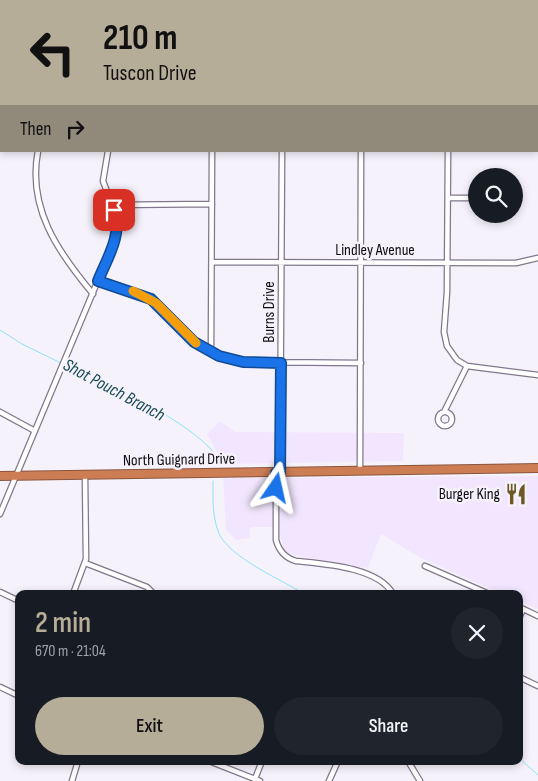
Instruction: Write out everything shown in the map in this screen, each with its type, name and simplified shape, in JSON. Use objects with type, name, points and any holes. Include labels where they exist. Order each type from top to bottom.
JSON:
[{"type":"highway","name":"North Guignard Drive","points":[[0,476],[538,468]]},
{"type":"street","points":[[138,0],[155,0]]},
{"type":"street","points":[[38,152],[35,176],[42,215],[54,241],[93,294]]},
{"type":"street","points":[[0,514],[117,235],[117,218],[104,181],[108,152]]},
{"type":"street","points":[[211,353],[212,152]]},
{"type":"street","name":"Burns Drive","points":[[282,152],[281,363],[276,540],[285,556],[296,561],[370,574],[386,584],[390,590]]},
{"type":"street","points":[[360,471],[361,152]]},
{"type":"street","points":[[448,152],[448,263],[444,339],[454,356],[467,366],[538,376]]},
{"type":"street","points":[[448,198],[468,198]]},
{"type":"street","points":[[112,205],[212,204]]},
{"type":"street","name":"Lindley Avenue","points":[[212,262],[516,263],[538,258]]},
{"type":"street","points":[[98,281],[151,299],[194,342],[211,353],[236,361],[361,363]]},
{"type":"street","points":[[444,412],[467,366]]},
{"type":"street","points":[[0,412],[36,431]]},
{"type":"street","points":[[75,590],[85,563],[85,475]]},
{"type":"street","points":[[85,563],[147,587],[150,590]]},
{"type":"street","points":[[425,566],[480,590]]},
{"type":"street","points":[[0,592],[15,599]]},
{"type":"street","points":[[523,609],[538,616]]},
{"type":"street","points":[[523,679],[538,686]]},
{"type":"street","points":[[0,687],[15,694]]},
{"type":"street","points":[[72,781],[77,765]]},
{"type":"street","points":[[220,765],[257,780],[261,765]]},
{"type":"street","points":[[329,781],[336,765]]},
{"type":"street","points":[[410,765],[420,781]]},
{"type":"shaded area","points":[[220,421],[235,432],[404,433],[403,461],[218,464],[217,452],[207,434]]},
{"type":"shaded area","points":[[538,476],[538,609],[523,603],[523,590],[493,590],[421,558],[381,534],[368,568],[293,555],[284,550],[278,527],[250,527],[250,538],[236,540],[226,530],[223,478]]},
{"type":"waterway","name":"Shot Pouch Branch","points":[[0,330],[22,344],[61,363]]},
{"type":"waterway","name":"Shot Pouch Branch","points":[[65,365],[123,392],[180,424],[212,450],[212,463]]},
{"type":"waterway","name":"Shot Pouch Branch","points":[[213,481],[213,506],[218,531],[223,541],[256,567],[297,590]]},
{"type":"waterway","name":"Shot Pouch Branch","points":[[523,762],[538,775]]},
{"type":"slow traffic","points":[[133,291],[156,303],[196,343]]},
{"type":"place","name":"Burger King","points":[[516,494]]},
{"type":"route","points":[[114,210],[117,218],[117,235],[98,281],[151,299],[194,342],[219,356],[243,362],[281,363],[280,473],[276,473],[276,488]]}]
